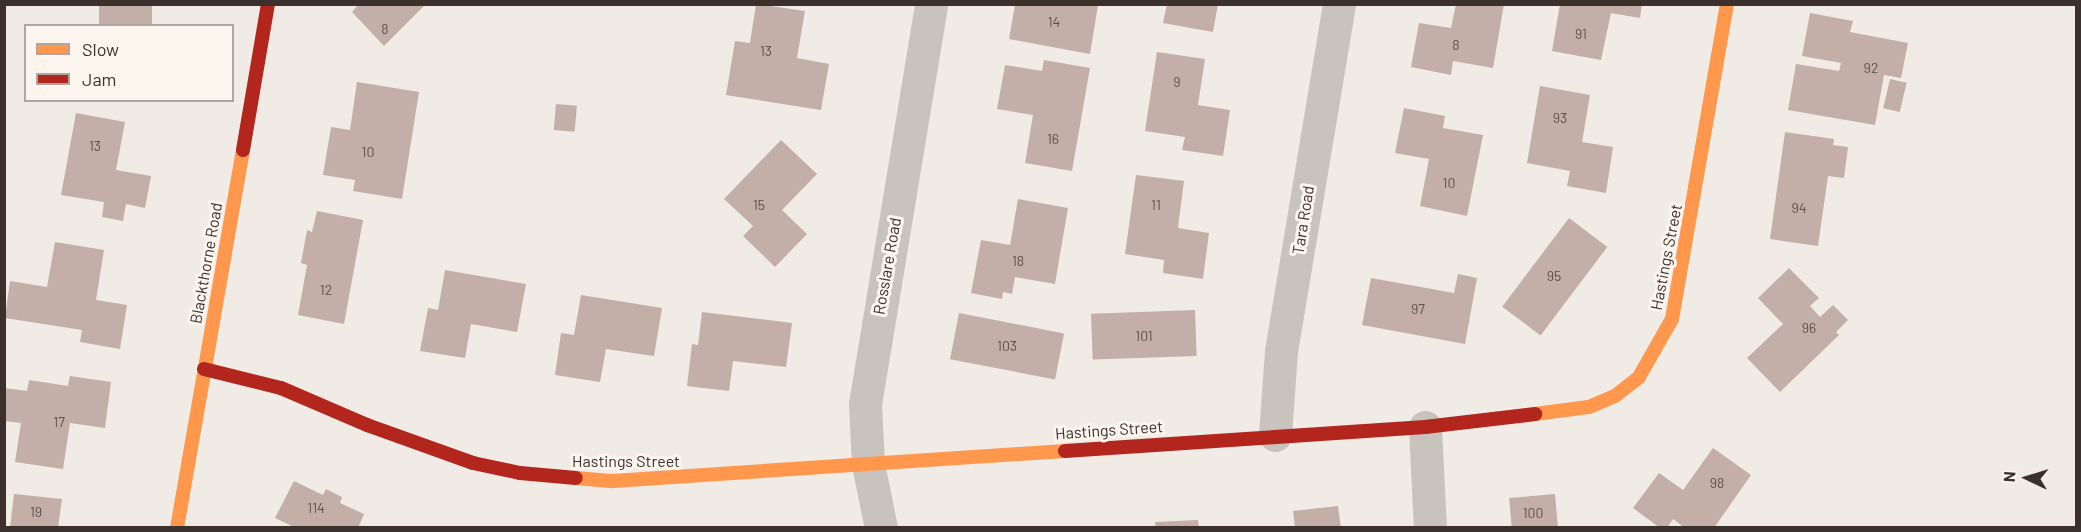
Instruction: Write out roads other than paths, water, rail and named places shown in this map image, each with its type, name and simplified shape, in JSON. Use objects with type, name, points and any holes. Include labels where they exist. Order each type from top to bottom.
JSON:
[{"type":"street","name":"Blackthorne Road","points":[[177,528],[268,4]]},
{"type":"street","name":"Rosslare Road","points":[[881,528],[868,464],[865,432],[868,373],[931,4]]},
{"type":"street","name":"Tara Road","points":[[1275,435],[1281,351],[1339,4]]},
{"type":"street","name":"Hastings Street","points":[[204,369],[281,388],[429,449],[520,473],[613,481],[1275,435],[1425,427],[1589,407],[1615,396],[1639,377],[1672,319],[1727,4]]},
{"type":"street","points":[[1425,427],[1430,528]]}]
